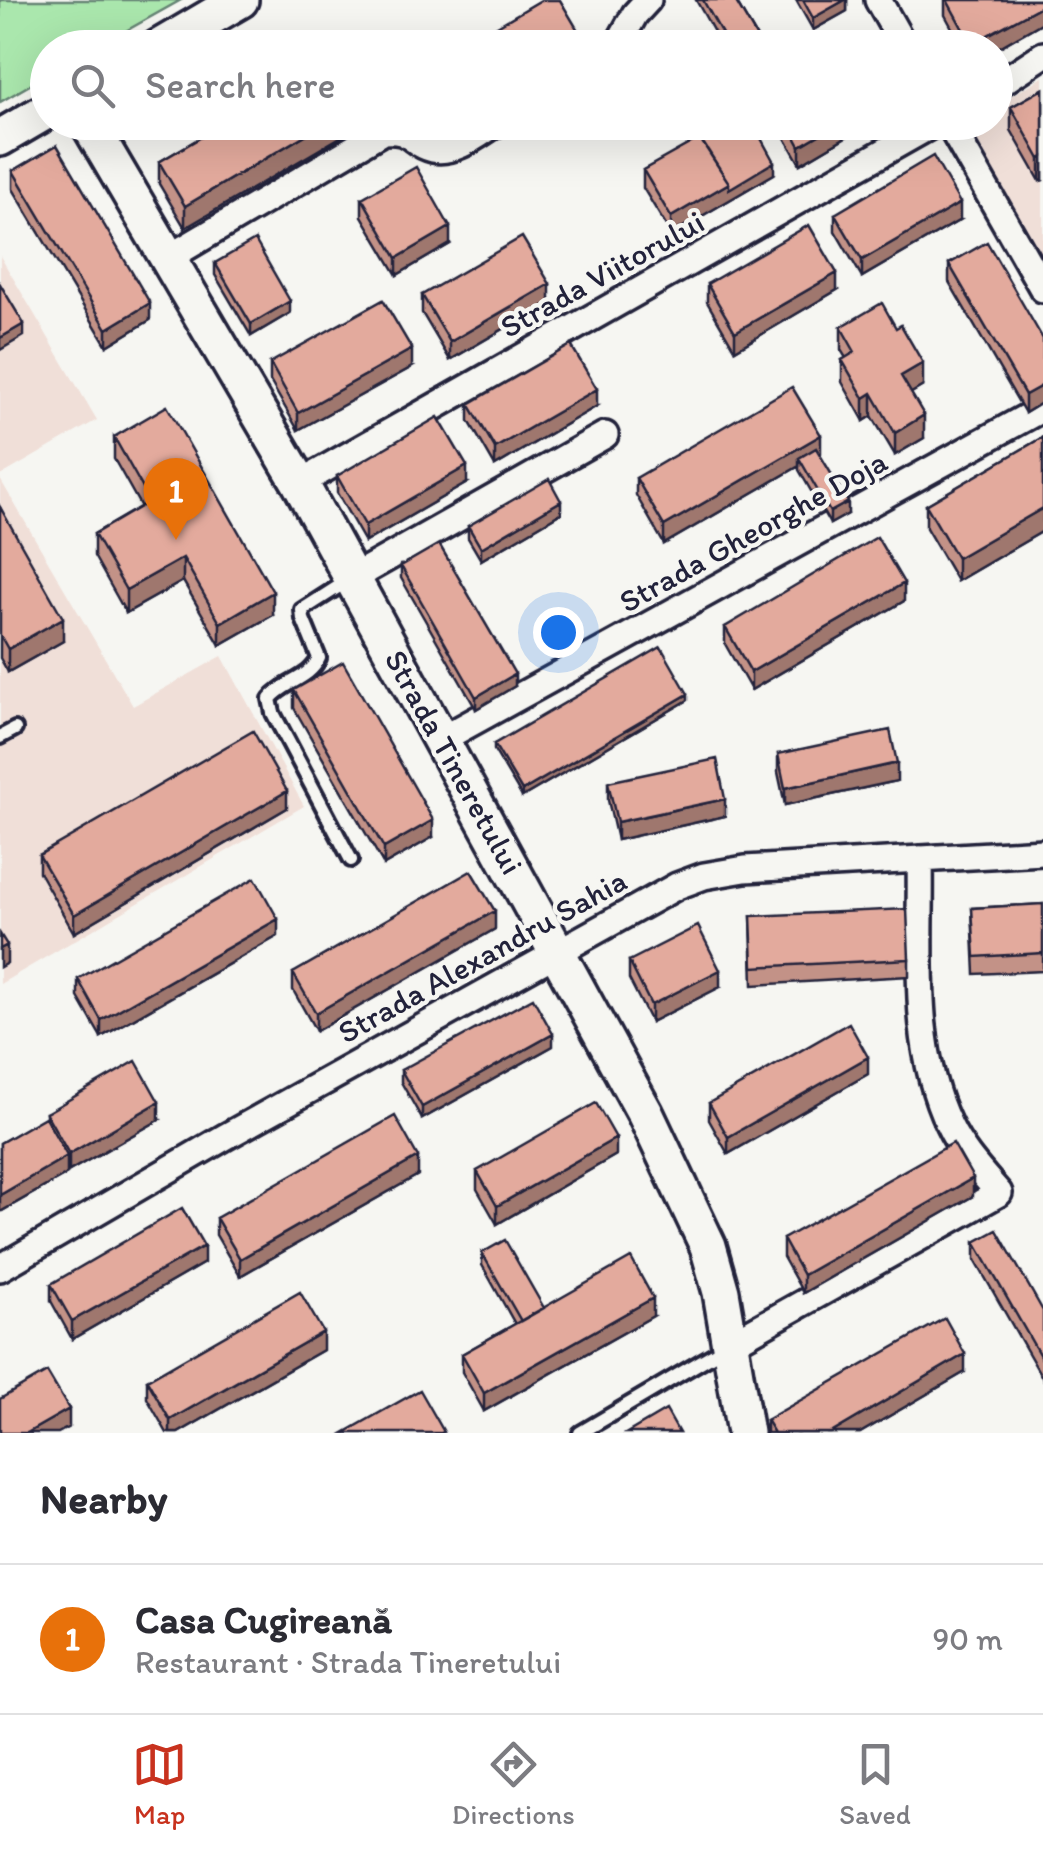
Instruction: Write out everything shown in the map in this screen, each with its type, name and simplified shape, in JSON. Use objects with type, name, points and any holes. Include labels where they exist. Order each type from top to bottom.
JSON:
[{"type":"street","points":[[189,30],[240,0]]},
{"type":"street","points":[[626,30],[648,0]]},
{"type":"street","points":[[878,0],[895,30]]},
{"type":"street","points":[[1013,75],[1043,55]]},
{"type":"street","points":[[0,138],[30,120]]},
{"type":"street","name":"Strada Tineretului","points":[[99,140],[300,483],[646,1112],[694,1211],[721,1292],[745,1433]]},
{"type":"street","points":[[168,258],[367,140]]},
{"type":"street","points":[[418,140],[432,149],[452,149],[467,140]]},
{"type":"street","name":"Strada Viitorului","points":[[300,483],[905,140]]},
{"type":"street","points":[[958,140],[1043,289]]},
{"type":"street","name":"Strada Gheorghe Doja","points":[[442,739],[1043,408]]},
{"type":"street","points":[[352,578],[605,435]]},
{"type":"street","name":"Strada Alexandru Sahia","points":[[0,1268],[653,897],[704,876],[746,868],[1043,852]]},
{"type":"street","points":[[730,1344],[999,1193],[949,1126],[927,1057],[920,859]]},
{"type":"lane","points":[[351,860],[273,713],[270,700],[276,691],[315,668],[319,658],[302,619],[302,610],[352,578]]},
{"type":"lane","points":[[0,737],[15,729]]},
{"type":"lane","points":[[580,1433],[730,1344]]},
{"type":"shaded area","points":[[1043,77],[1043,258],[977,140],[1013,140],[1013,95]]},
{"type":"shaded area","points":[[0,256],[97,420],[0,476]]},
{"type":"shaded area","points":[[0,479],[133,706],[222,656],[304,806],[0,984]]},
{"type":"green space","points":[[0,0],[181,0],[127,30],[30,30],[30,85],[0,102]]},
{"type":"building","points":[[541,0],[560,0],[578,30],[490,30]]},
{"type":"building","points":[[703,0],[735,0],[752,30],[720,30]]},
{"type":"building","points":[[803,0],[845,0],[813,18]]},
{"type":"building","points":[[947,0],[1043,0],[1043,5],[997,30],[963,30]]},
{"type":"building","points":[[1043,89],[1040,159],[1013,111],[1013,106]]},
{"type":"building","points":[[196,140],[297,140],[185,206],[159,162]]},
{"type":"building","points":[[701,140],[729,183],[671,217],[643,170]]},
{"type":"building","points":[[762,140],[774,162],[729,189],[702,142]]},
{"type":"building","points":[[57,145],[150,303],[107,329],[13,171]]},
{"type":"building","points":[[933,156],[960,203],[862,260],[835,214]]},
{"type":"building","points":[[416,167],[450,227],[397,258],[362,198]]},
{"type":"building","points":[[809,225],[837,273],[735,332],[707,284]]},
{"type":"building","points":[[522,237],[550,284],[450,342],[422,295]]},
{"type":"building","points":[[255,240],[290,301],[251,324],[215,263]]},
{"type":"building","points":[[987,242],[1043,339],[1043,385],[1025,395],[949,264]]},
{"type":"building","points":[[0,284],[24,324],[0,338]]},
{"type":"building","points":[[383,300],[412,349],[298,413],[270,363]]},
{"type":"building","points":[[882,303],[896,328],[901,325],[923,363],[901,376],[924,415],[895,433],[872,393],[864,398],[842,360],[855,352],[841,327]]},
{"type":"building","points":[[571,345],[597,389],[495,448],[469,404]]},
{"type":"building","points":[[792,387],[821,435],[664,526],[636,478]]},
{"type":"building","points":[[167,406],[273,592],[220,623],[183,558],[126,590],[94,534],[150,501],[114,437]]},
{"type":"building","points":[[438,417],[467,466],[365,525],[337,476]]},
{"type":"building","points":[[1043,437],[1043,508],[957,558],[926,505]]},
{"type":"building","points":[[816,448],[848,502],[830,512],[799,458]]},
{"type":"building","points":[[549,479],[561,501],[481,548],[468,526]]},
{"type":"building","points":[[0,507],[63,618],[8,649],[0,635]]},
{"type":"building","points":[[877,537],[904,583],[751,672],[725,627]]},
{"type":"building","points":[[439,544],[515,674],[476,697],[401,566]]},
{"type":"building","points":[[661,647],[688,694],[522,791],[494,744]]},
{"type":"building","points":[[343,662],[433,820],[384,848],[294,690]]},
{"type":"building","points":[[890,730],[897,763],[785,788],[778,754]]},
{"type":"building","points":[[253,731],[287,791],[74,915],[39,855]]},
{"type":"building","points":[[717,759],[725,799],[617,822],[608,782]]},
{"type":"building","points":[[471,871],[495,911],[316,1013],[293,973]]},
{"type":"building","points":[[255,878],[278,919],[101,1020],[78,979]]},
{"type":"building","points":[[1043,904],[1043,953],[975,957],[972,908]]},
{"type":"building","points":[[907,909],[909,959],[753,967],[751,916]]},
{"type":"building","points":[[698,926],[720,970],[651,1005],[629,961]]},
{"type":"building","points":[[533,998],[553,1034],[422,1107],[401,1070]]},
{"type":"building","points":[[849,1023],[868,1057],[728,1137],[709,1103]]},
{"type":"building","points":[[136,1061],[159,1102],[69,1154],[46,1113]]},
{"type":"building","points":[[596,1103],[616,1138],[497,1206],[477,1171]]},
{"type":"building","points":[[395,1116],[418,1157],[240,1259],[216,1218]]},
{"type":"building","points":[[45,1117],[67,1156],[0,1195],[0,1143]]},
{"type":"building","points":[[953,1143],[973,1178],[803,1275],[783,1239]]},
{"type":"building","points":[[182,1208],[204,1246],[72,1321],[51,1284]]},
{"type":"building","points":[[997,1230],[1043,1311],[1043,1361],[975,1242]]},
{"type":"building","points":[[505,1240],[544,1308],[521,1321],[482,1253]]},
{"type":"building","points":[[631,1258],[653,1298],[484,1393],[462,1354]]},
{"type":"building","points":[[300,1292],[323,1332],[170,1420],[147,1380]]},
{"type":"building","points":[[945,1318],[965,1354],[831,1433],[774,1433],[766,1420]]},
{"type":"building","points":[[47,1372],[69,1409],[27,1433],[0,1433],[0,1399]]},
{"type":"building","points":[[420,1390],[444,1432],[344,1433]]},
{"type":"building","points":[[666,1410],[679,1433],[627,1433]]},
{"type":"place","name":"Casa Cugireană","points":[[176,540]]}]
